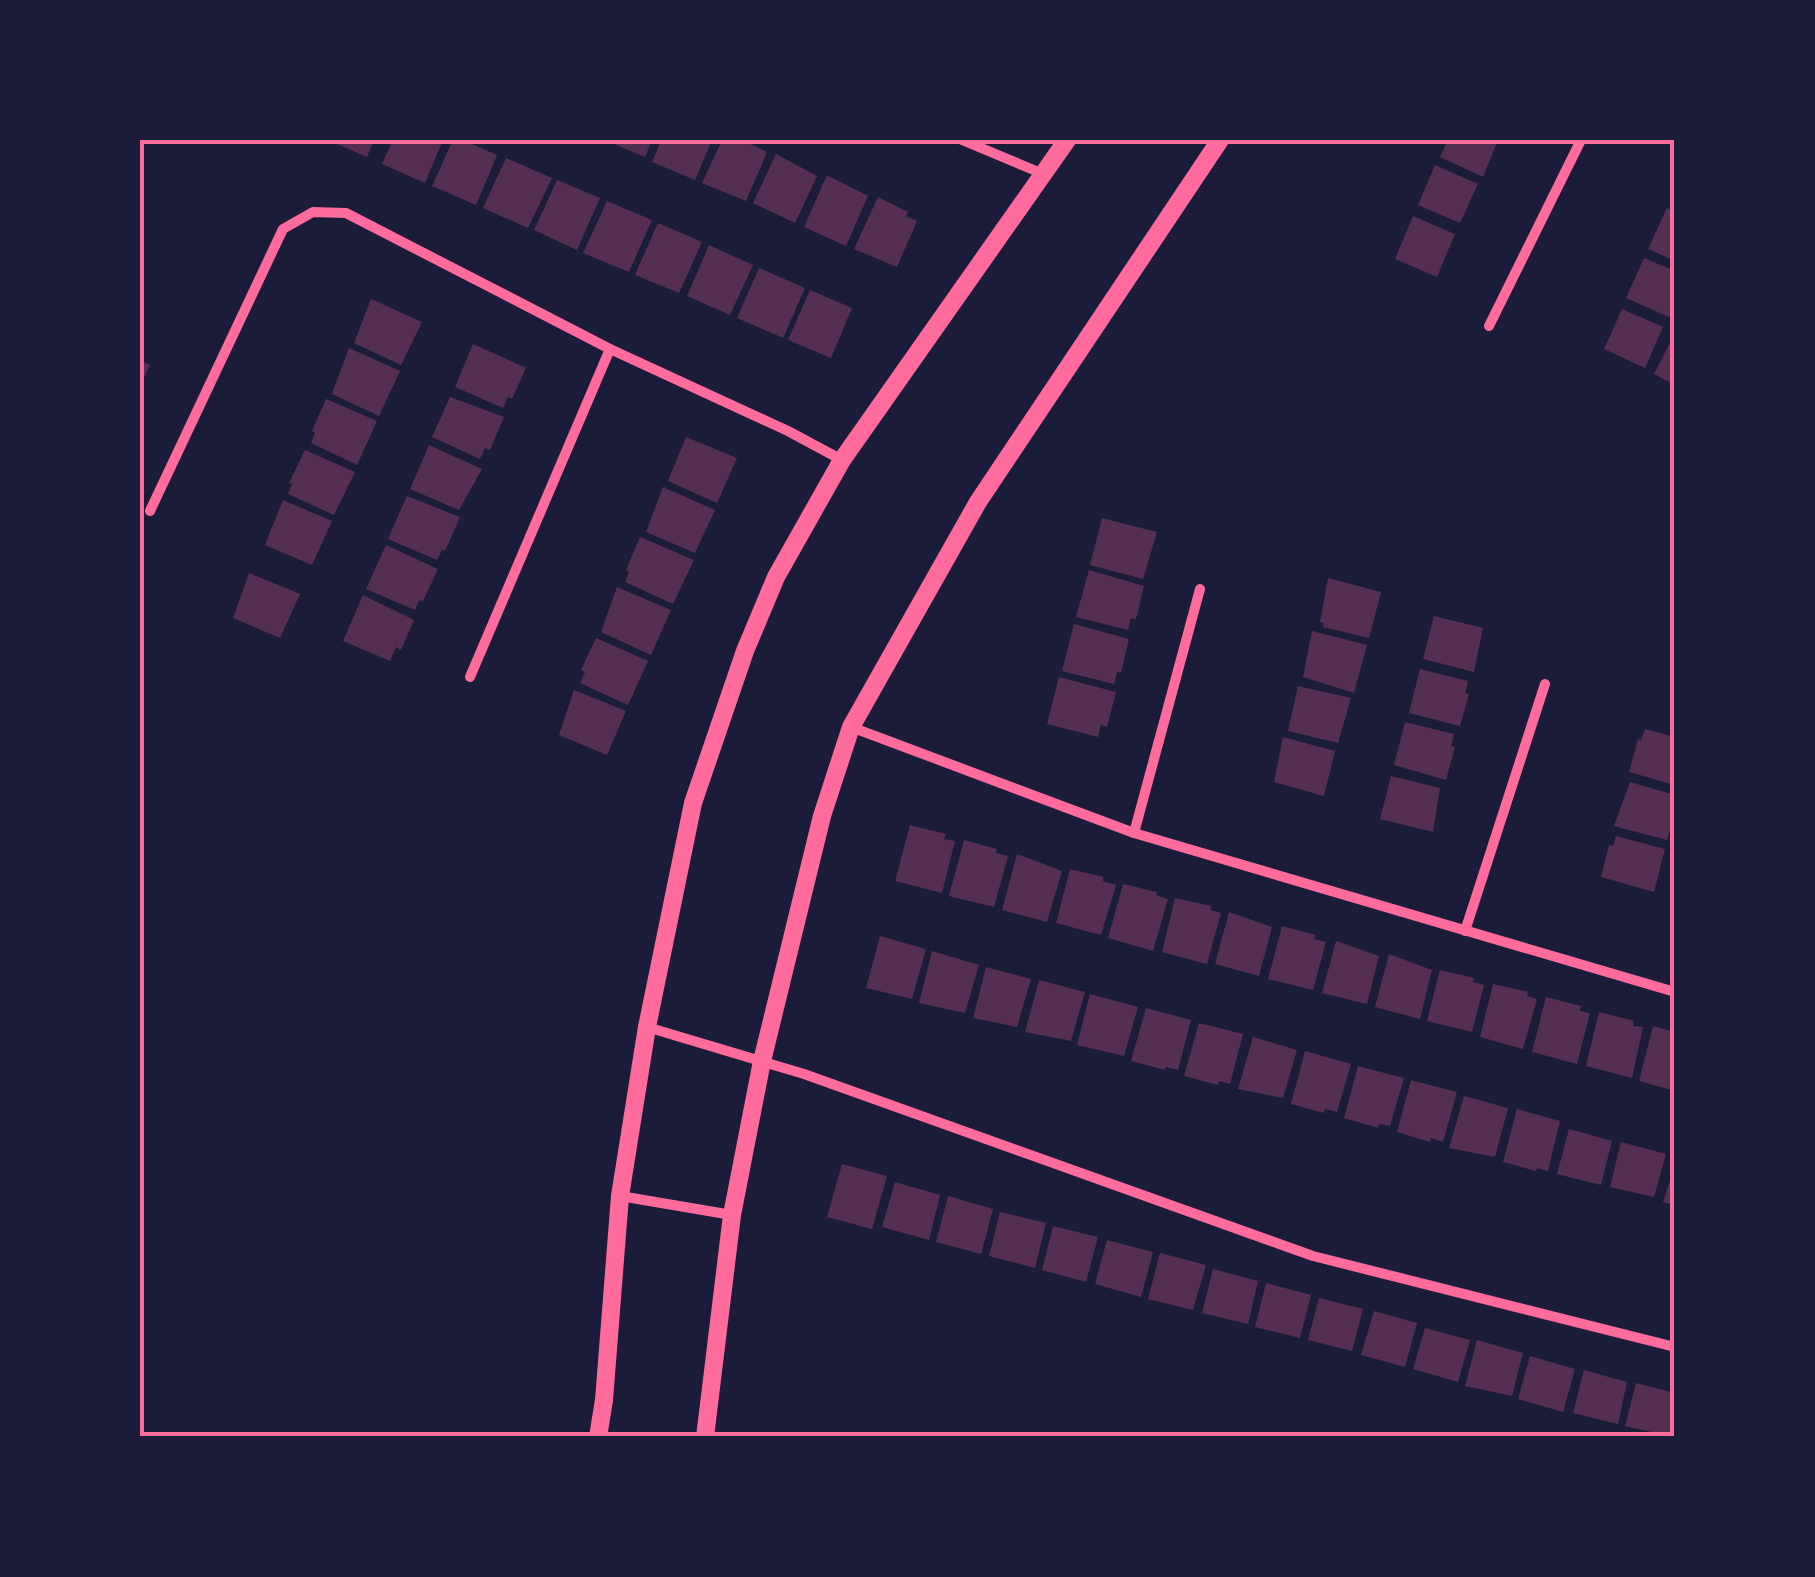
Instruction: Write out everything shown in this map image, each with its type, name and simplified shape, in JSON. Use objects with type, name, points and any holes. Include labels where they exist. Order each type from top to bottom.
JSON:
[{"type":"street","points":[[962,140],[1041,173]]},
{"type":"street","points":[[598,1437],[620,1196],[647,1027],[693,803],[745,651],[776,577],[842,460],[1066,140]]},
{"type":"street","points":[[705,1437],[732,1215],[762,1061],[822,816],[851,726],[978,502],[1220,140]]},
{"type":"street","points":[[1490,326],[1581,140]]},
{"type":"street","points":[[150,510],[283,229],[313,212],[346,212],[610,349],[842,460]]},
{"type":"street","points":[[470,677],[610,349]]},
{"type":"street","points":[[1134,833],[1200,589]]},
{"type":"street","points":[[1465,931],[1545,684]]},
{"type":"street","points":[[851,726],[1134,833],[1675,992]]},
{"type":"street","points":[[647,1027],[762,1061],[1313,1256],[1675,1347]]},
{"type":"street","points":[[620,1196],[732,1215]]},
{"type":"building","points":[[328,140],[374,140],[367,157]]},
{"type":"building","points":[[393,140],[443,140],[425,183],[382,164]]},
{"type":"building","points":[[453,140],[463,140],[497,155],[476,205],[432,186]]},
{"type":"building","points":[[605,140],[652,140],[645,157]]},
{"type":"building","points":[[661,140],[712,140],[695,180],[652,162]]},
{"type":"building","points":[[722,140],[742,140],[767,152],[746,201],[702,183]]},
{"type":"building","points":[[1448,140],[1498,140],[1483,177],[1440,157]]},
{"type":"building","points":[[776,154],[817,176],[795,223],[753,203]]},
{"type":"building","points":[[506,158],[552,178],[528,228],[483,208]]},
{"type":"building","points":[[1435,165],[1478,184],[1460,223],[1418,205]]},
{"type":"building","points":[[827,175],[868,196],[846,246],[804,227]]},
{"type":"building","points":[[557,180],[600,198],[577,250],[534,230]]},
{"type":"building","points":[[878,197],[917,221],[897,267],[854,249]]},
{"type":"building","points":[[607,201],[652,220],[629,272],[583,253]]},
{"type":"building","points":[[1667,208],[1675,211],[1675,261],[1648,249]]},
{"type":"building","points":[[1413,216],[1455,234],[1437,277],[1395,259]]},
{"type":"building","points":[[658,223],[702,242],[679,293],[635,275]]},
{"type":"building","points":[[709,245],[753,265],[730,315],[687,296]]},
{"type":"building","points":[[1644,258],[1675,271],[1675,305],[1669,317],[1626,298]]},
{"type":"building","points":[[759,268],[805,288],[783,338],[737,318]]},
{"type":"building","points":[[810,290],[852,308],[831,358],[788,340]]},
{"type":"building","points":[[371,299],[422,322],[401,365],[354,343]]},
{"type":"building","points":[[1622,309],[1663,327],[1645,368],[1604,349]]},
{"type":"building","points":[[1675,333],[1675,381],[1673,384],[1654,374]]},
{"type":"building","points":[[473,344],[526,368],[512,399],[508,397],[503,408],[455,387]]},
{"type":"building","points":[[349,348],[400,371],[379,416],[332,394]]},
{"type":"building","points":[[140,361],[150,365],[140,386]]},
{"type":"building","points":[[450,397],[504,417],[490,450],[485,448],[480,459],[432,437]]},
{"type":"building","points":[[326,399],[377,421],[357,465],[311,443]]},
{"type":"building","points":[[686,437],[737,458],[717,503],[668,481]]},
{"type":"building","points":[[429,445],[482,469],[459,510],[410,489]]},
{"type":"building","points":[[305,450],[355,472],[334,515],[288,494],[292,484],[289,483]]},
{"type":"building","points":[[663,487],[715,510],[695,553],[646,532]]},
{"type":"building","points":[[407,496],[460,517],[437,560],[388,539]]},
{"type":"building","points":[[283,500],[332,521],[312,565],[265,545]]},
{"type":"building","points":[[1102,518],[1157,532],[1143,579],[1090,565]]},
{"type":"building","points":[[640,537],[694,560],[673,604],[625,582]]},
{"type":"building","points":[[386,545],[438,569],[415,610],[366,589]]},
{"type":"building","points":[[1089,570],[1144,586],[1136,619],[1131,618],[1128,630],[1076,617]]},
{"type":"building","points":[[249,573],[300,594],[280,638],[233,618]]},
{"type":"building","points":[[1328,578],[1381,592],[1369,638],[1323,627],[1320,622]]},
{"type":"building","points":[[617,587],[671,610],[651,655],[601,632]]},
{"type":"building","points":[[363,595],[414,620],[401,650],[396,647],[390,661],[343,641]]},
{"type":"building","points":[[1434,616],[1483,628],[1474,672],[1423,659]]},
{"type":"building","points":[[1074,624],[1129,639],[1121,673],[1117,672],[1114,684],[1062,671]]},
{"type":"building","points":[[1312,631],[1367,645],[1354,693],[1303,677]]},
{"type":"building","points":[[596,638],[648,661],[628,705],[580,683],[585,672],[581,670]]},
{"type":"building","points":[[1420,669],[1468,681],[1465,693],[1469,694],[1460,726],[1409,713]]},
{"type":"building","points":[[1059,677],[1116,692],[1107,727],[1101,725],[1098,737],[1047,724]]},
{"type":"building","points":[[1298,686],[1351,698],[1338,743],[1288,731]]},
{"type":"building","points":[[574,690],[626,711],[607,755],[559,735]]},
{"type":"building","points":[[1405,722],[1454,734],[1451,746],[1455,747],[1446,780],[1394,765]]},
{"type":"building","points":[[1645,729],[1675,737],[1675,785],[1629,772],[1638,739],[1641,740]]},
{"type":"building","points":[[1283,737],[1335,751],[1324,796],[1274,782]]},
{"type":"building","points":[[1391,776],[1440,788],[1433,832],[1380,819]]},
{"type":"building","points":[[1630,782],[1675,795],[1667,840],[1614,826]]},
{"type":"building","points":[[910,825],[946,834],[944,839],[955,841],[942,893],[895,881]]},
{"type":"building","points":[[1616,836],[1665,849],[1654,892],[1601,877],[1609,845],[1613,846]]},
{"type":"building","points":[[964,840],[1008,856],[994,907],[949,896]]},
{"type":"building","points":[[1017,854],[1062,871],[1047,922],[1002,910]]},
{"type":"building","points":[[1070,869],[1103,877],[1103,881],[1116,885],[1101,935],[1056,923]]},
{"type":"building","points":[[1123,884],[1157,892],[1156,895],[1168,899],[1153,951],[1108,938]]},
{"type":"building","points":[[1175,898],[1211,906],[1210,910],[1221,913],[1207,964],[1162,952]]},
{"type":"building","points":[[1229,912],[1272,927],[1259,976],[1215,964]]},
{"type":"building","points":[[1282,926],[1316,935],[1314,939],[1326,942],[1313,990],[1268,979]]},
{"type":"building","points":[[880,936],[926,949],[912,999],[866,988]]},
{"type":"building","points":[[1336,941],[1379,956],[1367,1004],[1322,993]]},
{"type":"building","points":[[932,951],[979,965],[965,1013],[919,1003]]},
{"type":"building","points":[[1389,954],[1432,970],[1420,1019],[1375,1007]]},
{"type":"building","points":[[986,967],[1031,979],[1017,1027],[973,1018]]},
{"type":"building","points":[[1440,970],[1474,978],[1473,982],[1484,985],[1472,1032],[1427,1021]]},
{"type":"building","points":[[1039,980],[1085,992],[1071,1041],[1025,1032]]},
{"type":"building","points":[[1493,984],[1528,992],[1527,996],[1537,999],[1523,1049],[1480,1037]]},
{"type":"building","points":[[1090,994],[1138,1007],[1124,1056],[1077,1045]]},
{"type":"building","points":[[1546,997],[1581,1006],[1580,1011],[1590,1013],[1577,1064],[1532,1052]]},
{"type":"building","points":[[1146,1008],[1191,1020],[1178,1070],[1131,1061]]},
{"type":"building","points":[[1599,1012],[1643,1027],[1632,1078],[1586,1066]]},
{"type":"building","points":[[1199,1023],[1243,1034],[1230,1084],[1219,1081],[1218,1085],[1184,1076]]},
{"type":"building","points":[[1653,1026],[1675,1032],[1675,1091],[1639,1081]]},
{"type":"building","points":[[1253,1037],[1297,1050],[1283,1098],[1238,1089]]},
{"type":"building","points":[[1305,1051],[1351,1064],[1337,1112],[1325,1109],[1324,1113],[1291,1104]]},
{"type":"building","points":[[1358,1066],[1404,1078],[1390,1126],[1379,1124],[1378,1128],[1344,1118]]},
{"type":"building","points":[[1411,1080],[1457,1092],[1443,1142],[1397,1132]]},
{"type":"building","points":[[1464,1096],[1508,1108],[1495,1157],[1449,1148]]},
{"type":"building","points":[[1517,1109],[1560,1121],[1548,1171],[1503,1162]]},
{"type":"building","points":[[1569,1129],[1612,1141],[1601,1185],[1557,1174]]},
{"type":"building","points":[[1621,1142],[1666,1154],[1654,1197],[1610,1187]]},
{"type":"building","points":[[842,1164],[887,1176],[872,1229],[827,1217]]},
{"type":"building","points":[[1675,1165],[1675,1205],[1663,1202]]},
{"type":"building","points":[[895,1182],[940,1195],[929,1240],[882,1227]]},
{"type":"building","points":[[948,1196],[993,1209],[981,1254],[936,1242]]},
{"type":"building","points":[[1000,1212],[1046,1223],[1035,1268],[989,1256]]},
{"type":"building","points":[[1053,1226],[1098,1237],[1086,1282],[1042,1270]]},
{"type":"building","points":[[1107,1240],[1153,1252],[1141,1297],[1095,1284]]},
{"type":"building","points":[[1160,1253],[1206,1265],[1193,1310],[1148,1299]]},
{"type":"building","points":[[1213,1269],[1258,1281],[1248,1324],[1202,1313]]},
{"type":"building","points":[[1266,1283],[1311,1295],[1300,1338],[1255,1327]]},
{"type":"building","points":[[1319,1298],[1363,1309],[1352,1351],[1308,1340]]},
{"type":"building","points":[[1374,1311],[1417,1323],[1405,1367],[1361,1355]]},
{"type":"building","points":[[1425,1328],[1470,1340],[1458,1382],[1413,1369]]},
{"type":"building","points":[[1477,1340],[1523,1353],[1512,1396],[1465,1386]]},
{"type":"building","points":[[1530,1356],[1575,1369],[1563,1412],[1518,1399]]},
{"type":"building","points":[[1584,1370],[1627,1382],[1618,1424],[1573,1413]]},
{"type":"building","points":[[1636,1383],[1675,1393],[1673,1437],[1625,1426]]}]
